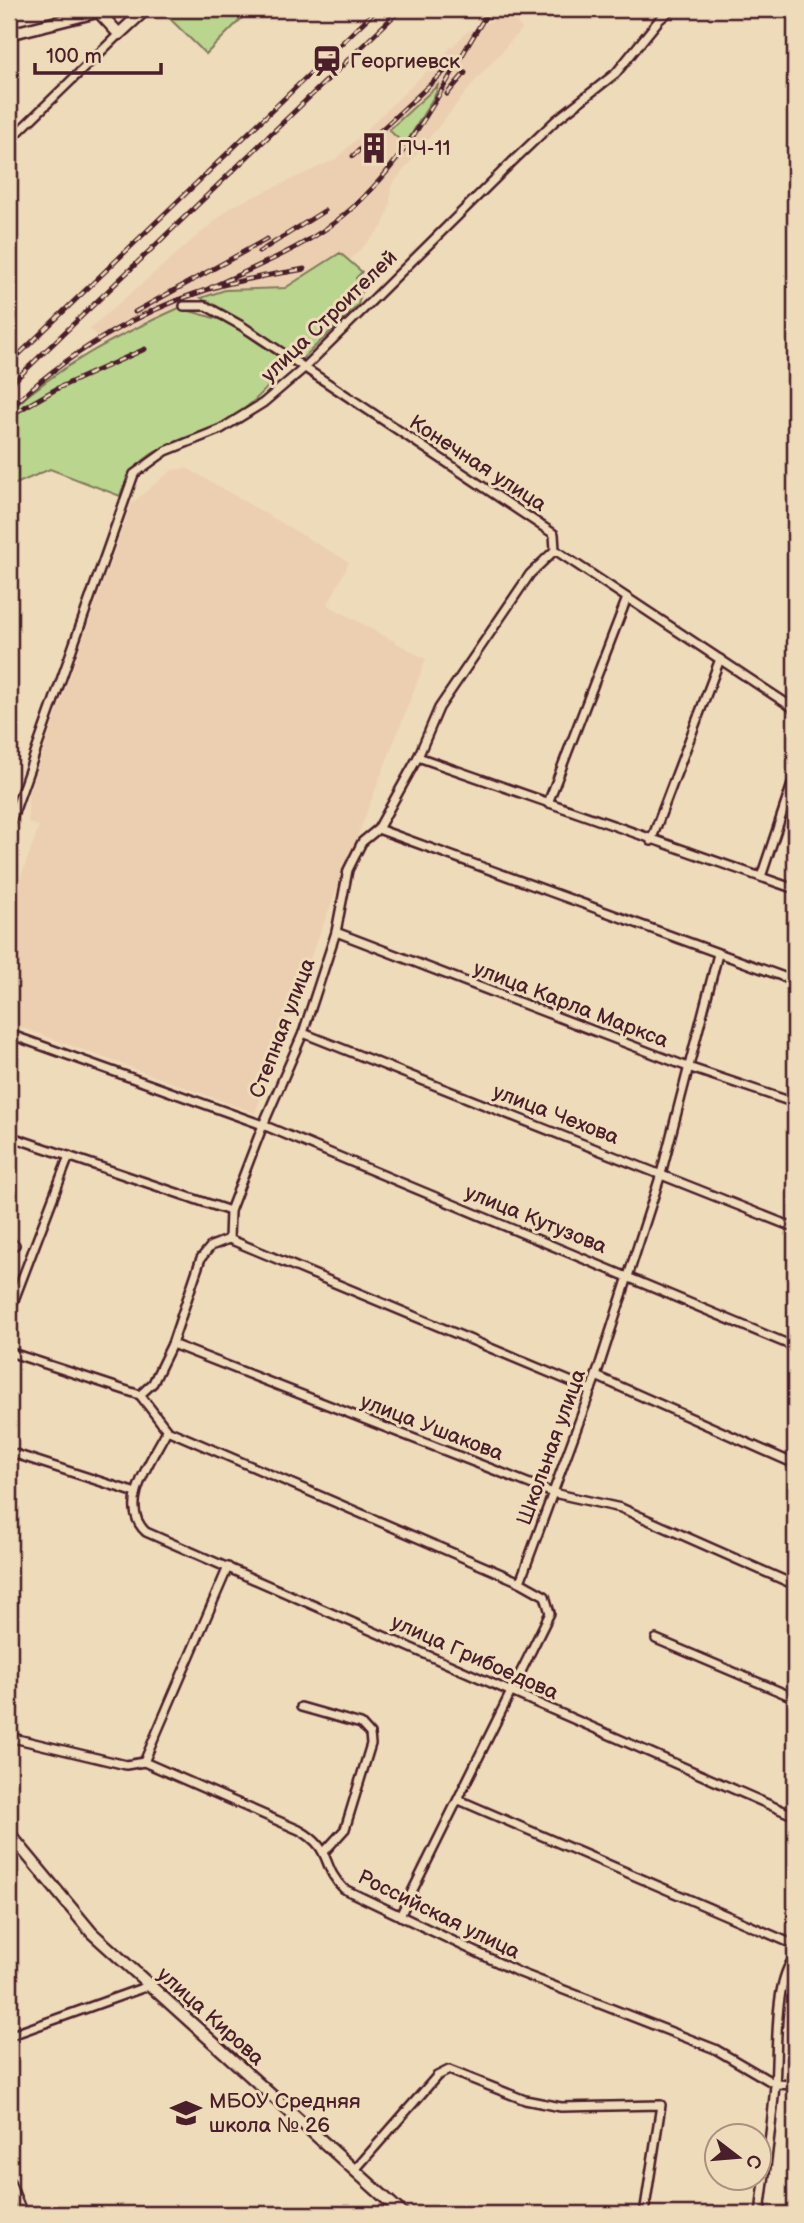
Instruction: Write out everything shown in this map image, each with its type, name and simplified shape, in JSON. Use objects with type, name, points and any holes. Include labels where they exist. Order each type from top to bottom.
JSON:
[{"type":"main road","points":[[9,34],[97,11],[119,34],[146,9]]},
{"type":"main road","name":"улица Кирова","points":[[9,1833],[92,1933],[403,2214]]},
{"type":"street","name":"улица Строителей","points":[[9,827],[134,474],[166,451],[221,429],[263,403],[303,369],[527,148],[616,73],[659,20],[672,9]]},
{"type":"street","points":[[9,141],[119,34]]},
{"type":"street","points":[[184,306],[195,304],[218,311],[303,369]]},
{"type":"street","name":"Конечная улица","points":[[303,369],[554,534],[555,550],[795,709]]},
{"type":"street","name":"Степная улица","points":[[229,1239],[230,1210],[262,1125],[303,1033],[336,932],[348,870],[362,842],[378,829],[418,757],[439,708],[530,574],[555,550]]},
{"type":"street","points":[[548,803],[627,598]]},
{"type":"street","points":[[651,841],[720,659]]},
{"type":"street","points":[[418,757],[795,890]]},
{"type":"street","points":[[761,877],[795,775]]},
{"type":"street","points":[[378,829],[795,981]]},
{"type":"street","name":"улица Карла Маркса","points":[[336,932],[688,1067],[795,1103]]},
{"type":"street","name":"Школьная улица","points":[[520,1582],[596,1376],[626,1275],[661,1174],[718,954]]},
{"type":"street","name":"улица Чехова","points":[[303,1033],[795,1228]]},
{"type":"street","name":"улица Кутузова","points":[[9,1034],[262,1125],[795,1347]]},
{"type":"street","points":[[9,1136],[230,1210]]},
{"type":"street","points":[[9,1313],[69,1156]]},
{"type":"street","points":[[140,1395],[153,1383],[172,1345],[201,1258],[211,1246],[229,1239],[591,1390]]},
{"type":"street","name":"улица Ушакова","points":[[172,1345],[553,1493],[621,1508],[795,1585]]},
{"type":"street","points":[[9,1352],[140,1395],[167,1430],[520,1582],[545,1596],[550,1613],[400,1916]]},
{"type":"street","points":[[596,1376],[795,1464]]},
{"type":"street","points":[[9,1452],[136,1493],[167,1430]]},
{"type":"street","name":"улица Грибоедова","points":[[136,1493],[134,1511],[142,1528],[795,1816]]},
{"type":"street","points":[[144,1762],[228,1567]]},
{"type":"street","points":[[656,1639],[795,1698]]},
{"type":"street","points":[[301,1707],[361,1724],[370,1734],[371,1744],[345,1829],[325,1851]]},
{"type":"street","name":"Российская улица","points":[[9,1737],[126,1765],[144,1762],[299,1830],[315,1838],[325,1851],[332,1877],[344,1889],[518,1972],[715,2049],[775,2084],[795,2085]]},
{"type":"street","points":[[459,1800],[795,1945]]},
{"type":"street","points":[[760,2214],[775,2084],[778,2021],[787,1967],[795,1956]]},
{"type":"street","points":[[9,2036],[148,1986]]},
{"type":"street","points":[[354,2171],[437,2076],[449,2070],[525,2100],[561,2107],[661,2105],[644,2214]]},
{"type":"street","points":[[9,2180],[23,2214]]},
{"type":"shaded area","points":[[509,13],[522,29],[475,81],[391,186],[390,206],[382,227],[349,261],[340,253],[285,288],[225,290],[201,298],[106,342],[89,329],[231,207],[336,159],[467,32]]},
{"type":"shaded area","points":[[187,468],[349,562],[328,605],[426,659],[308,964],[255,1113],[9,1023],[9,910],[39,826],[28,823],[28,794],[131,504],[172,470]]},
{"type":"green space","points":[[170,9],[193,9],[197,13],[202,9],[251,9],[206,54],[165,14]]},
{"type":"green space","points":[[438,85],[436,93],[405,145],[389,130]]},
{"type":"green space","points":[[340,253],[362,272],[356,278],[363,286],[358,305],[301,360],[201,298],[225,290],[285,288]]},
{"type":"green space","points":[[179,308],[225,321],[281,357],[282,370],[259,396],[231,418],[166,446],[138,465],[127,479],[120,496],[50,469],[9,487],[9,412],[68,366],[133,329]]},
{"type":"railway","points":[[9,364],[377,9]]},
{"type":"railway","points":[[9,386],[401,9]]},
{"type":"railway","points":[[210,288],[297,247],[352,208],[398,157],[437,99],[490,9]]},
{"type":"railway","points":[[353,156],[449,67]]},
{"type":"railway","points":[[447,94],[465,73]]},
{"type":"railway","points":[[259,252],[324,211]]},
{"type":"railway","points":[[135,312],[267,239]]},
{"type":"railway","points":[[9,410],[76,354],[155,310],[221,286],[304,269]]},
{"type":"railway","points":[[16,412],[58,388],[145,349]]},
{"type":"place","name":"Георгиевск","points":[[327,61]]},
{"type":"place","name":"ПЧ-11","points":[[374,148]]},
{"type":"place","name":"МБОУ Средняя школа № 26","points":[[186,2113]]}]
